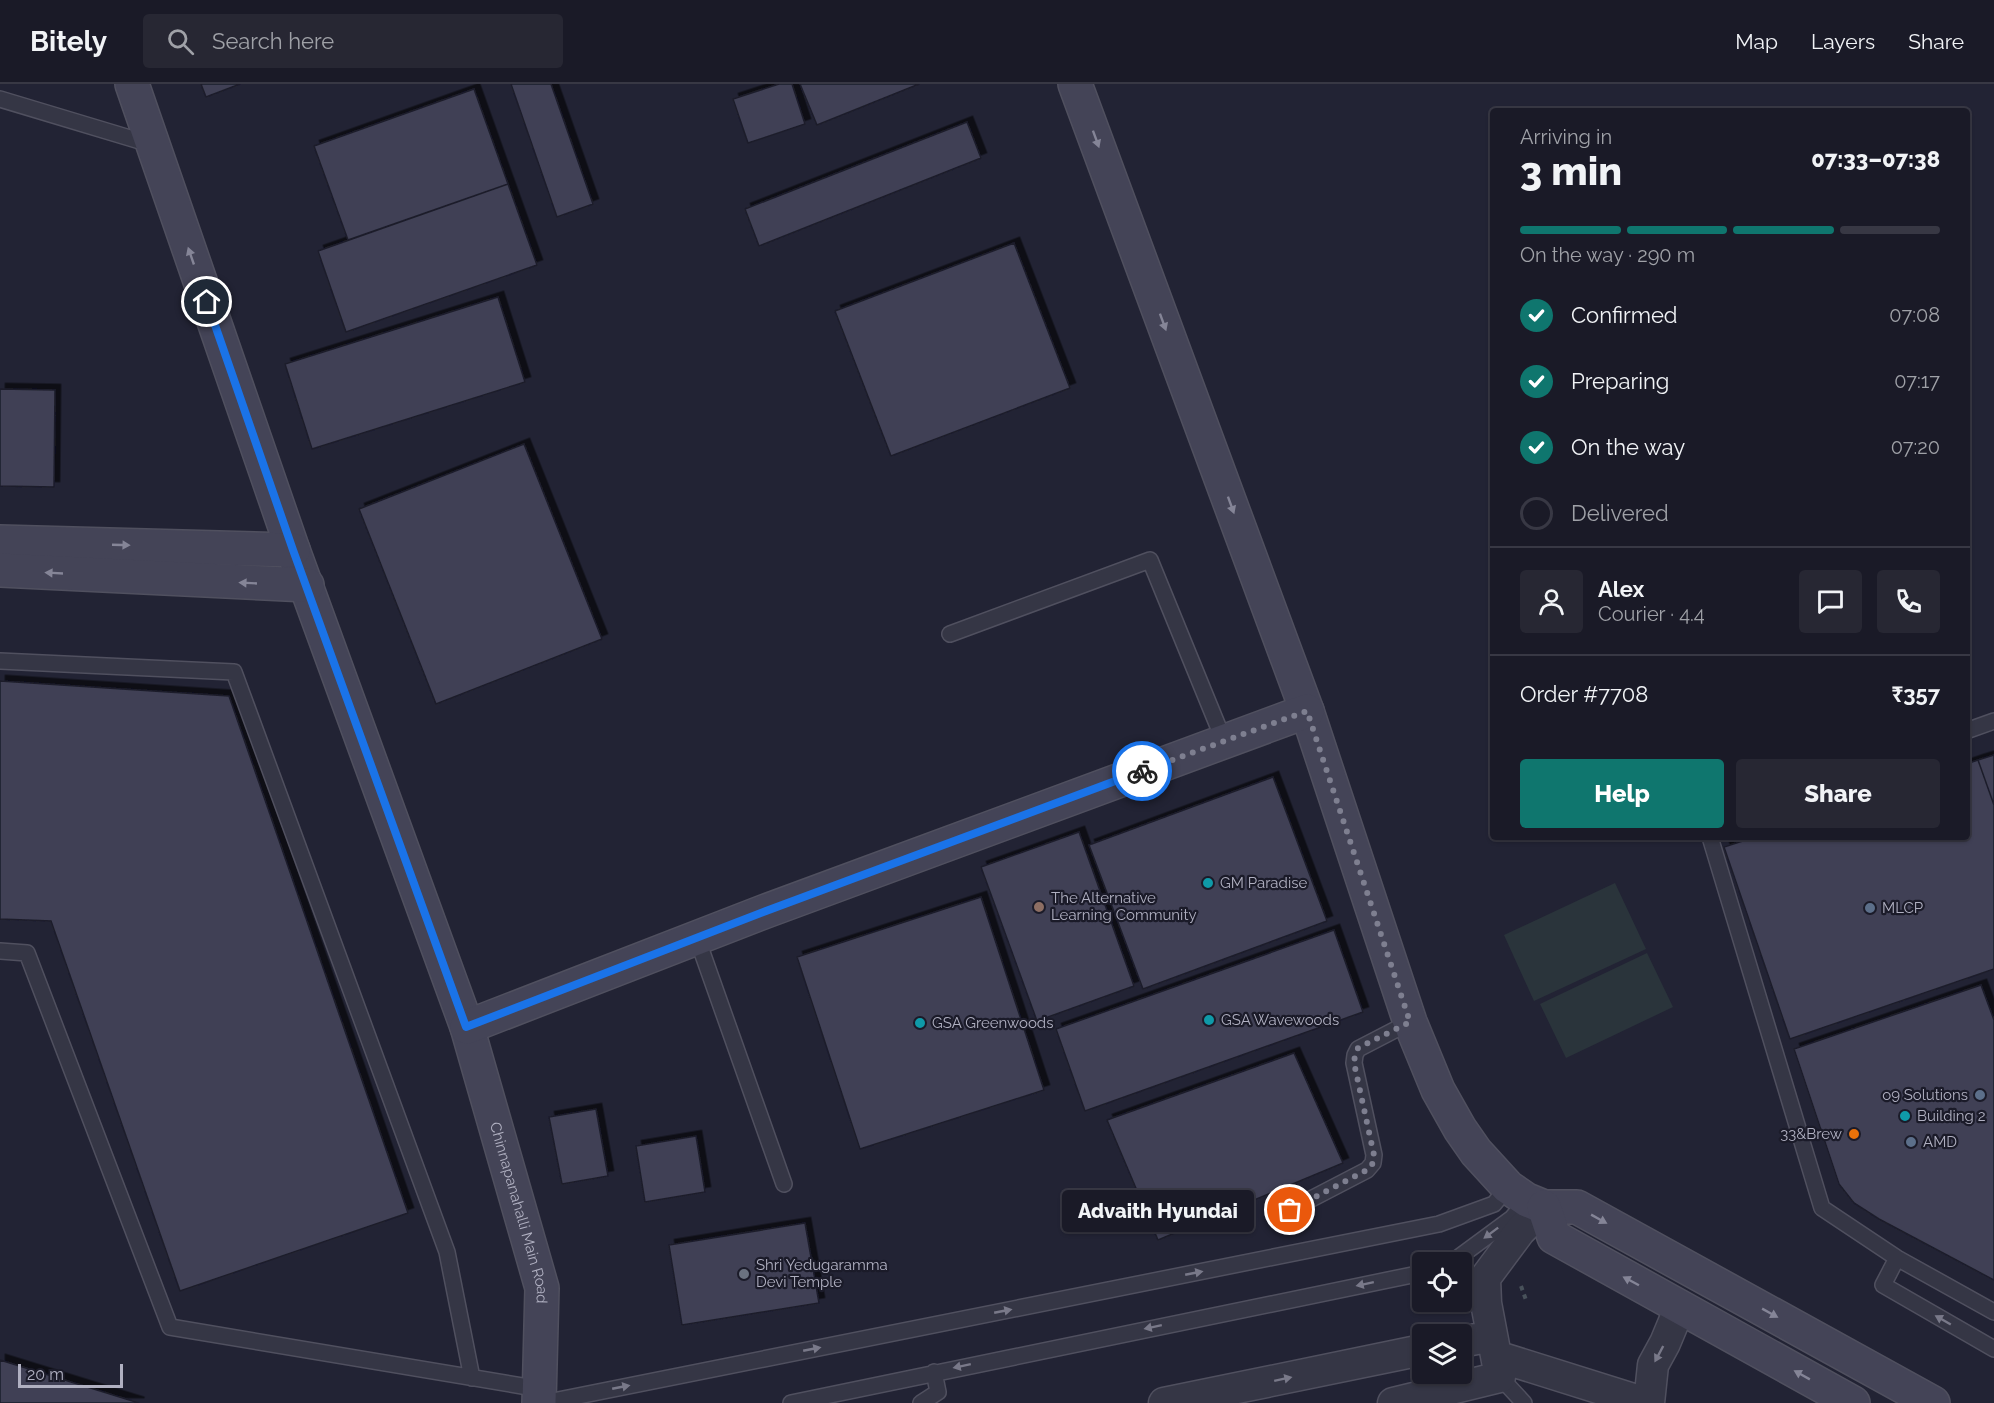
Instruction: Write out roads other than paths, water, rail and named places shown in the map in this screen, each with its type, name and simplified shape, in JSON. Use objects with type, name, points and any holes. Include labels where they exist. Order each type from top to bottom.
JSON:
[{"type":"street","name":"Chinnapanahalli Main Road","points":[[132,84],[293,550],[466,1027],[542,1288],[540,1398]]},
{"type":"street","points":[[1076,84],[1307,711],[1410,1022],[1438,1089],[1460,1129],[1476,1152],[1526,1198],[1554,1237],[1853,1403]]},
{"type":"street","points":[[0,542],[293,550]]},
{"type":"street","points":[[0,570],[307,585]]},
{"type":"street","points":[[466,1027],[697,938],[1307,711]]},
{"type":"street","points":[[1496,1356],[1486,1303],[1485,1278],[1520,1231],[1526,1198]]},
{"type":"street","points":[[1526,1198],[1577,1207],[1933,1403]]},
{"type":"street","points":[[1472,1346],[1604,1396],[1648,1403],[1653,1365],[1680,1307]]},
{"type":"street","points":[[1164,1403],[1254,1394],[1412,1353]]},
{"type":"street","points":[[1393,1403],[1496,1356]]},
{"type":"lane","points":[[0,99],[153,144]]},
{"type":"lane","points":[[950,634],[1150,560],[1224,741]]},
{"type":"lane","points":[[0,661],[234,672],[447,1252],[472,1378]]},
{"type":"lane","points":[[1970,730],[1994,721]]},
{"type":"lane","points":[[1711,840],[1822,1208],[1897,1258],[1994,1312]]},
{"type":"lane","points":[[697,938],[784,1184]]},
{"type":"lane","points":[[0,951],[27,953],[170,1327],[472,1378],[540,1398],[1439,1224],[1494,1204],[1526,1198]]},
{"type":"lane","points":[[1290,1210],[1367,1170],[1373,1163],[1374,1155],[1354,1063],[1355,1055],[1358,1048],[1410,1022]]},
{"type":"lane","points":[[1466,1252],[1512,1218],[1526,1198]]},
{"type":"lane","points":[[1897,1258],[1883,1285],[1994,1349]]},
{"type":"lane","points":[[790,1403],[1412,1275]]},
{"type":"lane","points":[[1496,1356],[1524,1403]]},
{"type":"lane","points":[[921,1403],[938,1392],[934,1372]]},
{"type":"place","name":"GM Paradise","points":[[1208,883]]},
{"type":"place","name":"The Alternative Learning Community","points":[[1039,907]]},
{"type":"place","name":"MLCP","points":[[1870,908]]},
{"type":"place","name":"GSA Wavewoods","points":[[1209,1020]]},
{"type":"place","name":"GSA Greenwoods","points":[[920,1023]]},
{"type":"place","name":"o9 Solutions","points":[[1980,1095]]},
{"type":"place","name":"Building 2","points":[[1905,1116]]},
{"type":"place","name":"33&Brew","points":[[1854,1134]]},
{"type":"place","name":"AMD","points":[[1911,1142]]},
{"type":"place","name":"Advaith Hyundai","points":[[1290,1210]]},
{"type":"place","name":"Shri Yedugaramma Devi Temple","points":[[744,1274]]}]
